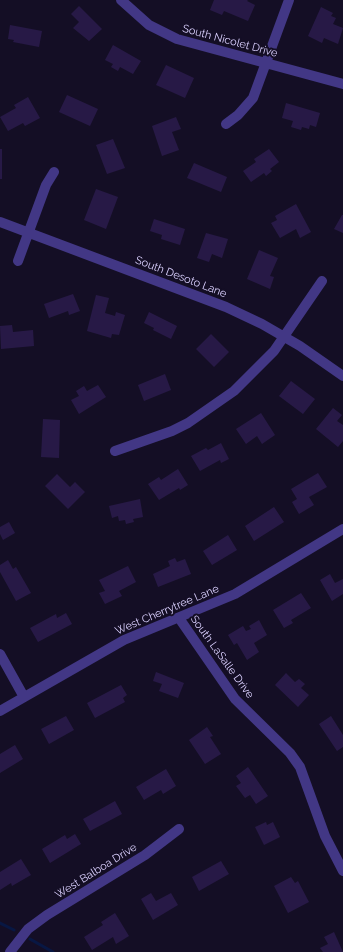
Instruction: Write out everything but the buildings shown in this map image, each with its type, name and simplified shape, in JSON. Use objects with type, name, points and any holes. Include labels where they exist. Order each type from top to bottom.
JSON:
[{"type":"street","name":"South Nicolet Drive","points":[[121,0],[133,12],[163,33],[177,39],[343,84]]},
{"type":"street","points":[[226,124],[238,115],[252,98],[289,0]]},
{"type":"street","points":[[18,261],[46,185],[54,172]]},
{"type":"street","name":"South Desoto Lane","points":[[0,222],[226,307],[283,337],[343,376]]},
{"type":"street","points":[[116,451],[172,431],[207,411],[246,382],[267,360],[322,281]]},
{"type":"street","name":"West Cherrytree Lane","points":[[0,711],[124,640],[235,594],[343,529]]},
{"type":"street","name":"South LaSalle Drive","points":[[178,618],[235,698],[290,753],[300,767],[325,836],[343,871]]},
{"type":"street","points":[[0,654],[24,697]]},
{"type":"street","name":"West Balboa Drive","points":[[10,952],[25,932],[47,915],[145,855],[179,829]]},
{"type":"waterway","points":[[0,923],[14,930]]},
{"type":"waterway","points":[[30,939],[53,952]]}]
